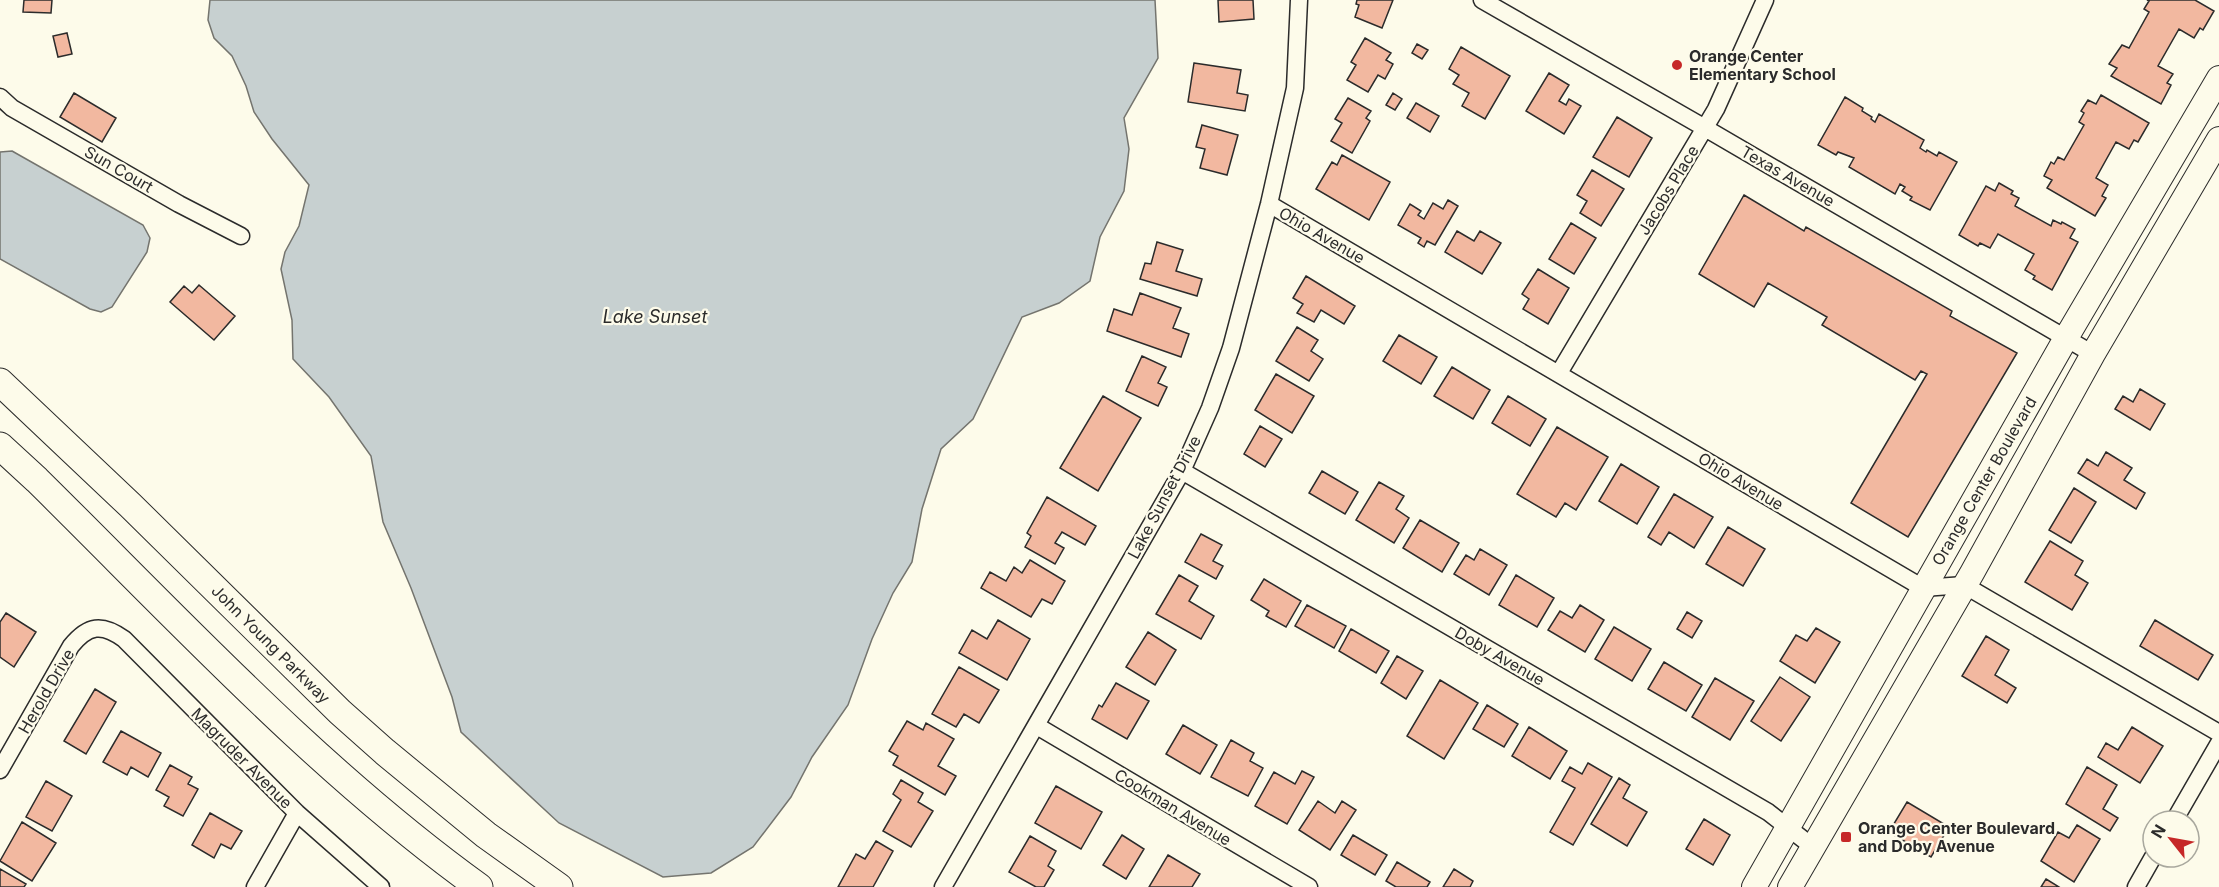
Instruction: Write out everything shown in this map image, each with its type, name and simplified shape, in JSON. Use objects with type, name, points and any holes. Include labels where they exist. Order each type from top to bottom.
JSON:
[{"type":"main road","name":"John Young Parkway","points":[[0,382],[130,505],[340,712],[486,835],[559,887]]},
{"type":"main road","points":[[0,446],[305,743],[403,830],[478,887]]},
{"type":"street","name":"Lake Sunset Drive","points":[[943,887],[1182,471],[1210,408],[1231,348],[1269,204],[1295,88],[1299,0]]},
{"type":"street","name":"Texas Avenue","points":[[1482,0],[2093,354]]},
{"type":"street","name":"Jacobs Place","points":[[1558,373],[1705,128],[1731,77],[1765,0]]},
{"type":"street","name":"Orange Center Boulevard","points":[[1755,887],[1923,588],[2219,78]]},
{"type":"street","name":"Sun Court","points":[[0,97],[12,108],[179,204],[241,236]]},
{"type":"street","name":"Orange Center Boulevard","points":[[1790,887],[1964,585],[2093,354],[2219,140]]},
{"type":"street","name":"Ohio Avenue","points":[[1269,204],[1923,588]]},
{"type":"street","name":"Doby Avenue","points":[[1182,471],[1768,812],[1813,847]]},
{"type":"street","points":[[1923,588],[1964,585],[2219,733]]},
{"type":"street","name":"Herold Drive","points":[[0,770],[71,646],[86,632],[105,628]]},
{"type":"street","name":"Magruder Avenue","points":[[105,628],[124,639],[297,813],[381,887]]},
{"type":"street","name":"Cookman Avenue","points":[[1037,726],[1309,887]]},
{"type":"street","points":[[2181,809],[2219,743]]},
{"type":"street","points":[[255,887],[297,813]]},
{"type":"street","points":[[2136,887],[2146,869]]},
{"type":"water","name":"Lake Sunset","points":[[210,0],[1155,0],[1158,58],[1124,118],[1129,149],[1124,191],[1100,237],[1090,281],[1059,303],[1022,317],[973,419],[941,449],[922,509],[912,562],[893,593],[872,639],[848,705],[812,757],[791,797],[753,847],[711,873],[663,877],[559,823],[461,732],[452,697],[411,588],[383,522],[371,456],[329,397],[293,359],[292,320],[281,269],[285,252],[299,226],[309,185],[272,139],[254,112],[246,86],[232,56],[214,38],[208,20]]},
{"type":"water","points":[[12,151],[143,225],[150,238],[147,252],[112,307],[101,312],[90,309],[0,259],[0,152]]},
{"type":"building","points":[[24,0],[52,0],[51,13],[23,12]]},
{"type":"building","points":[[1218,0],[1253,0],[1254,19],[1219,22]]},
{"type":"building","points":[[1357,0],[1393,0],[1382,28],[1355,17],[1359,5],[1356,4]]},
{"type":"building","points":[[2147,0],[2195,0],[2214,11],[2203,30],[2200,28],[2194,38],[2179,29],[2158,66],[2173,74],[2167,83],[2171,85],[2161,104],[2111,76],[2117,68],[2109,64],[2122,45],[2129,48],[2149,12],[2144,9],[2149,1]]},
{"type":"building","points":[[67,33],[72,54],[58,57],[53,36]]},
{"type":"building","points":[[1365,38],[1391,53],[1386,60],[1393,64],[1385,79],[1378,75],[1368,92],[1347,80],[1356,65],[1351,62]]},
{"type":"building","points":[[1417,44],[1428,50],[1422,59],[1412,53]]},
{"type":"building","points":[[1461,47],[1510,76],[1485,119],[1462,106],[1469,93],[1453,84],[1459,75],[1449,69]]},
{"type":"building","points":[[1194,63],[1241,70],[1237,93],[1248,95],[1245,111],[1188,102]]},
{"type":"building","points":[[1549,73],[1569,85],[1559,101],[1566,105],[1569,99],[1581,106],[1564,134],[1526,111]]},
{"type":"building","points":[[74,93],[116,118],[102,142],[60,117]]},
{"type":"building","points":[[1393,93],[1402,99],[1395,110],[1386,105]]},
{"type":"building","points":[[2101,95],[2149,123],[2138,142],[2134,140],[2129,149],[2116,142],[2096,178],[2108,185],[2102,196],[2106,198],[2095,216],[2047,188],[2052,180],[2044,176],[2051,162],[2054,164],[2058,157],[2064,160],[2084,125],[2079,122],[2084,113],[2081,111],[2088,100],[2096,104]]},
{"type":"building","points":[[1845,97],[1863,108],[1862,111],[1872,117],[1871,119],[1875,122],[1879,114],[1924,140],[1920,148],[1926,152],[1927,150],[1937,156],[1939,152],[1957,162],[1930,210],[1910,200],[1912,197],[1902,191],[1905,187],[1900,184],[1895,194],[1849,167],[1854,158],[1838,152],[1836,155],[1818,145]]},
{"type":"building","points":[[1348,98],[1371,111],[1366,118],[1370,121],[1352,153],[1331,141],[1342,123],[1335,119]]},
{"type":"building","points":[[1416,103],[1439,116],[1430,132],[1407,118]]},
{"type":"building","points":[[1617,117],[1652,138],[1629,177],[1593,157]]},
{"type":"building","points":[[1202,125],[1238,135],[1227,175],[1200,168],[1205,149],[1196,147]]},
{"type":"building","points":[[1342,155],[1390,182],[1369,220],[1316,189],[1332,162],[1337,165]]},
{"type":"building","points":[[1592,170],[1624,189],[1601,226],[1580,213],[1587,201],[1577,195]]},
{"type":"building","points":[[1999,183],[2013,191],[2011,194],[2019,198],[2015,206],[2051,226],[2053,220],[2075,229],[2070,238],[2078,242],[2052,290],[2033,279],[2035,276],[2025,270],[2034,254],[1998,234],[1990,248],[1980,243],[1978,246],[1959,235],[1986,186],[1995,191]]},
{"type":"building","points":[[1744,195],[1804,231],[1806,227],[1952,311],[1950,316],[2017,353],[1908,537],[1851,503],[1927,374],[1921,371],[1915,380],[1822,325],[1827,317],[1768,283],[1754,307],[1699,274]]},
{"type":"building","points":[[1448,200],[1458,206],[1435,245],[1427,241],[1424,247],[1418,243],[1421,238],[1398,225],[1410,204],[1421,211],[1418,215],[1424,219],[1433,203],[1443,209]]},
{"type":"building","points":[[1571,223],[1596,238],[1574,274],[1549,259]]},
{"type":"building","points":[[1457,231],[1474,241],[1480,231],[1501,243],[1482,274],[1445,252]]},
{"type":"building","points":[[1157,242],[1183,250],[1176,271],[1202,279],[1197,296],[1140,279],[1145,263],[1151,264]]},
{"type":"building","points":[[1538,269],[1569,288],[1548,324],[1523,309],[1529,299],[1522,294]]},
{"type":"building","points":[[1306,276],[1355,306],[1344,324],[1321,310],[1314,322],[1297,313],[1303,304],[1293,298]]},
{"type":"building","points":[[199,285],[235,316],[214,340],[170,302],[184,286],[192,293]]},
{"type":"building","points":[[1140,293],[1181,308],[1173,328],[1189,334],[1181,357],[1107,331],[1114,309],[1132,315]]},
{"type":"building","points":[[1297,327],[1318,340],[1311,351],[1323,359],[1309,381],[1276,361]]},
{"type":"building","points":[[1399,335],[1437,357],[1421,384],[1383,361]]},
{"type":"building","points":[[1142,356],[1166,367],[1158,383],[1167,387],[1158,406],[1126,391]]},
{"type":"building","points":[[1452,367],[1490,390],[1473,419],[1434,396]]},
{"type":"building","points":[[1276,374],[1314,396],[1292,433],[1255,410]]},
{"type":"building","points":[[2140,389],[2165,404],[2150,430],[2115,409],[2123,396],[2133,402]]},
{"type":"building","points":[[1103,396],[1141,418],[1098,491],[1060,468]]},
{"type":"building","points":[[1508,396],[1546,419],[1530,446],[1492,423]]},
{"type":"building","points":[[1260,426],[1282,439],[1265,467],[1244,454]]},
{"type":"building","points":[[1557,427],[1608,457],[1576,510],[1565,503],[1556,517],[1517,494]]},
{"type":"building","points":[[2106,452],[2132,468],[2124,480],[2145,493],[2136,509],[2078,473],[2087,459],[2098,466]]},
{"type":"building","points":[[1621,464],[1659,487],[1637,524],[1599,501]]},
{"type":"building","points":[[1322,471],[1358,492],[1345,514],[1309,493]]},
{"type":"building","points":[[1379,482],[1404,496],[1396,509],[1409,518],[1394,543],[1356,520]]},
{"type":"building","points":[[2074,488],[2096,502],[2071,543],[2049,530]]},
{"type":"building","points":[[1674,494],[1713,517],[1694,548],[1669,532],[1661,545],[1648,537]]},
{"type":"building","points":[[1047,497],[1096,526],[1085,545],[1062,532],[1055,543],[1064,548],[1055,564],[1025,547],[1031,536],[1027,533]]},
{"type":"building","points":[[1420,520],[1459,543],[1442,572],[1403,548]]},
{"type":"building","points":[[1728,527],[1765,549],[1743,586],[1706,564]]},
{"type":"building","points":[[1201,534],[1222,545],[1213,561],[1223,566],[1216,579],[1185,562]]},
{"type":"building","points":[[2050,541],[2083,561],[2075,575],[2088,583],[2072,610],[2025,582]]},
{"type":"building","points":[[1480,549],[1507,565],[1489,595],[1454,574],[1466,555],[1474,560]]},
{"type":"building","points":[[1030,560],[1065,581],[1052,604],[1042,599],[1031,617],[981,588],[990,572],[1006,581],[1014,567],[1022,573]]},
{"type":"building","points":[[1179,575],[1198,586],[1189,601],[1214,616],[1201,639],[1156,614]]},
{"type":"building","points":[[1516,575],[1554,598],[1537,627],[1499,605]]},
{"type":"building","points":[[1264,579],[1301,601],[1286,627],[1266,616],[1269,611],[1251,600]]},
{"type":"building","points":[[1307,605],[1346,626],[1334,648],[1295,626]]},
{"type":"building","points":[[1580,605],[1604,620],[1585,652],[1548,630],[1560,611],[1572,618]]},
{"type":"building","points":[[1687,612],[1702,621],[1692,638],[1677,629]]},
{"type":"building","points":[[6,613],[36,632],[14,667],[0,657],[0,622]]},
{"type":"building","points":[[998,620],[1030,639],[1007,680],[959,653],[972,630],[987,639]]},
{"type":"building","points":[[2155,620],[2213,655],[2198,680],[2140,646]]},
{"type":"building","points":[[1614,627],[1651,649],[1632,681],[1595,659]]},
{"type":"building","points":[[1816,628],[1840,642],[1815,683],[1780,661],[1796,635],[1807,641]]},
{"type":"building","points":[[1351,629],[1389,651],[1376,673],[1339,651]]},
{"type":"building","points":[[1148,632],[1176,650],[1155,685],[1126,667]]},
{"type":"building","points":[[1986,636],[2009,650],[1995,675],[2016,688],[2007,703],[1962,676]]},
{"type":"building","points":[[1397,656],[1423,671],[1406,699],[1381,683]]},
{"type":"building","points":[[1664,662],[1702,685],[1686,711],[1648,689]]},
{"type":"building","points":[[959,667],[999,690],[979,723],[964,714],[956,727],[932,714]]},
{"type":"building","points":[[1780,677],[1810,697],[1781,741],[1751,721]]},
{"type":"building","points":[[1715,678],[1754,701],[1730,740],[1692,717]]},
{"type":"building","points":[[1440,680],[1478,703],[1444,759],[1407,736]]},
{"type":"building","points":[[1116,683],[1149,701],[1127,739],[1092,719],[1099,705],[1102,707]]},
{"type":"building","points":[[95,689],[116,702],[86,754],[64,741]]},
{"type":"building","points":[[1487,705],[1518,724],[1504,747],[1473,729]]},
{"type":"building","points":[[907,721],[923,730],[926,723],[954,739],[938,766],[956,776],[945,795],[893,765],[898,756],[889,751]]},
{"type":"building","points":[[1183,725],[1217,745],[1200,774],[1166,754]]},
{"type":"building","points":[[1529,727],[1567,751],[1550,779],[1512,756]]},
{"type":"building","points":[[2132,727],[2163,746],[2140,783],[2098,757],[2106,743],[2118,750]]},
{"type":"building","points":[[121,731],[161,753],[148,777],[131,767],[127,775],[103,762]]},
{"type":"building","points":[[1231,740],[1254,753],[1250,761],[1263,768],[1248,796],[1211,777]]},
{"type":"building","points":[[1588,763],[1612,777],[1573,845],[1550,832],[1575,788],[1562,781],[1570,767],[1582,774]]},
{"type":"building","points":[[170,765],[192,777],[188,784],[198,789],[183,816],[164,806],[169,797],[156,790]]},
{"type":"building","points":[[2087,767],[2117,785],[2103,809],[2118,818],[2110,831],[2066,804]]},
{"type":"building","points":[[1302,771],[1314,777],[1287,824],[1255,806],[1274,772],[1295,784]]},
{"type":"building","points":[[1619,778],[1630,785],[1623,798],[1647,812],[1627,846],[1591,824]]},
{"type":"building","points":[[901,780],[923,793],[918,802],[933,811],[911,847],[883,831],[901,800],[893,794]]},
{"type":"building","points":[[46,781],[72,796],[52,831],[26,817]]},
{"type":"building","points":[[1056,786],[1102,812],[1081,849],[1035,823]]},
{"type":"building","points":[[1318,801],[1335,813],[1342,801],[1356,810],[1330,850],[1299,830]]},
{"type":"building","points":[[1907,802],[1949,827],[1931,857],[1889,832]]},
{"type":"building","points":[[210,813],[242,831],[231,849],[221,844],[214,858],[192,845]]},
{"type":"building","points":[[1704,819],[1730,835],[1713,865],[1686,849]]},
{"type":"building","points":[[22,822],[56,843],[32,881],[0,861]]},
{"type":"building","points":[[2077,825],[2100,839],[2074,882],[2041,861],[2058,832],[2069,838]]},
{"type":"building","points":[[1122,835],[1144,849],[1126,879],[1103,865]]},
{"type":"building","points":[[1353,835],[1387,855],[1375,875],[1341,855]]},
{"type":"building","points":[[1030,836],[1056,851],[1048,866],[1054,870],[1044,887],[1036,887],[1009,872]]},
{"type":"building","points":[[876,841],[893,851],[873,887],[838,887],[856,854],[865,859]]},
{"type":"building","points":[[1168,855],[1200,874],[1192,887],[1149,887]]},
{"type":"building","points":[[1397,862],[1430,882],[1427,887],[1396,887],[1386,881]]},
{"type":"building","points":[[0,869],[26,884],[24,887],[0,887]]},
{"type":"building","points":[[1454,869],[1473,881],[1470,887],[1443,887]]},
{"type":"building","points":[[2046,879],[2059,887],[2041,887]]},
{"type":"place","name":"Orange Center Elementary School","points":[[1677,65]]},
{"type":"place","name":"Orange Center Boulevard and Doby Avenue","points":[[1846,837]]}]
